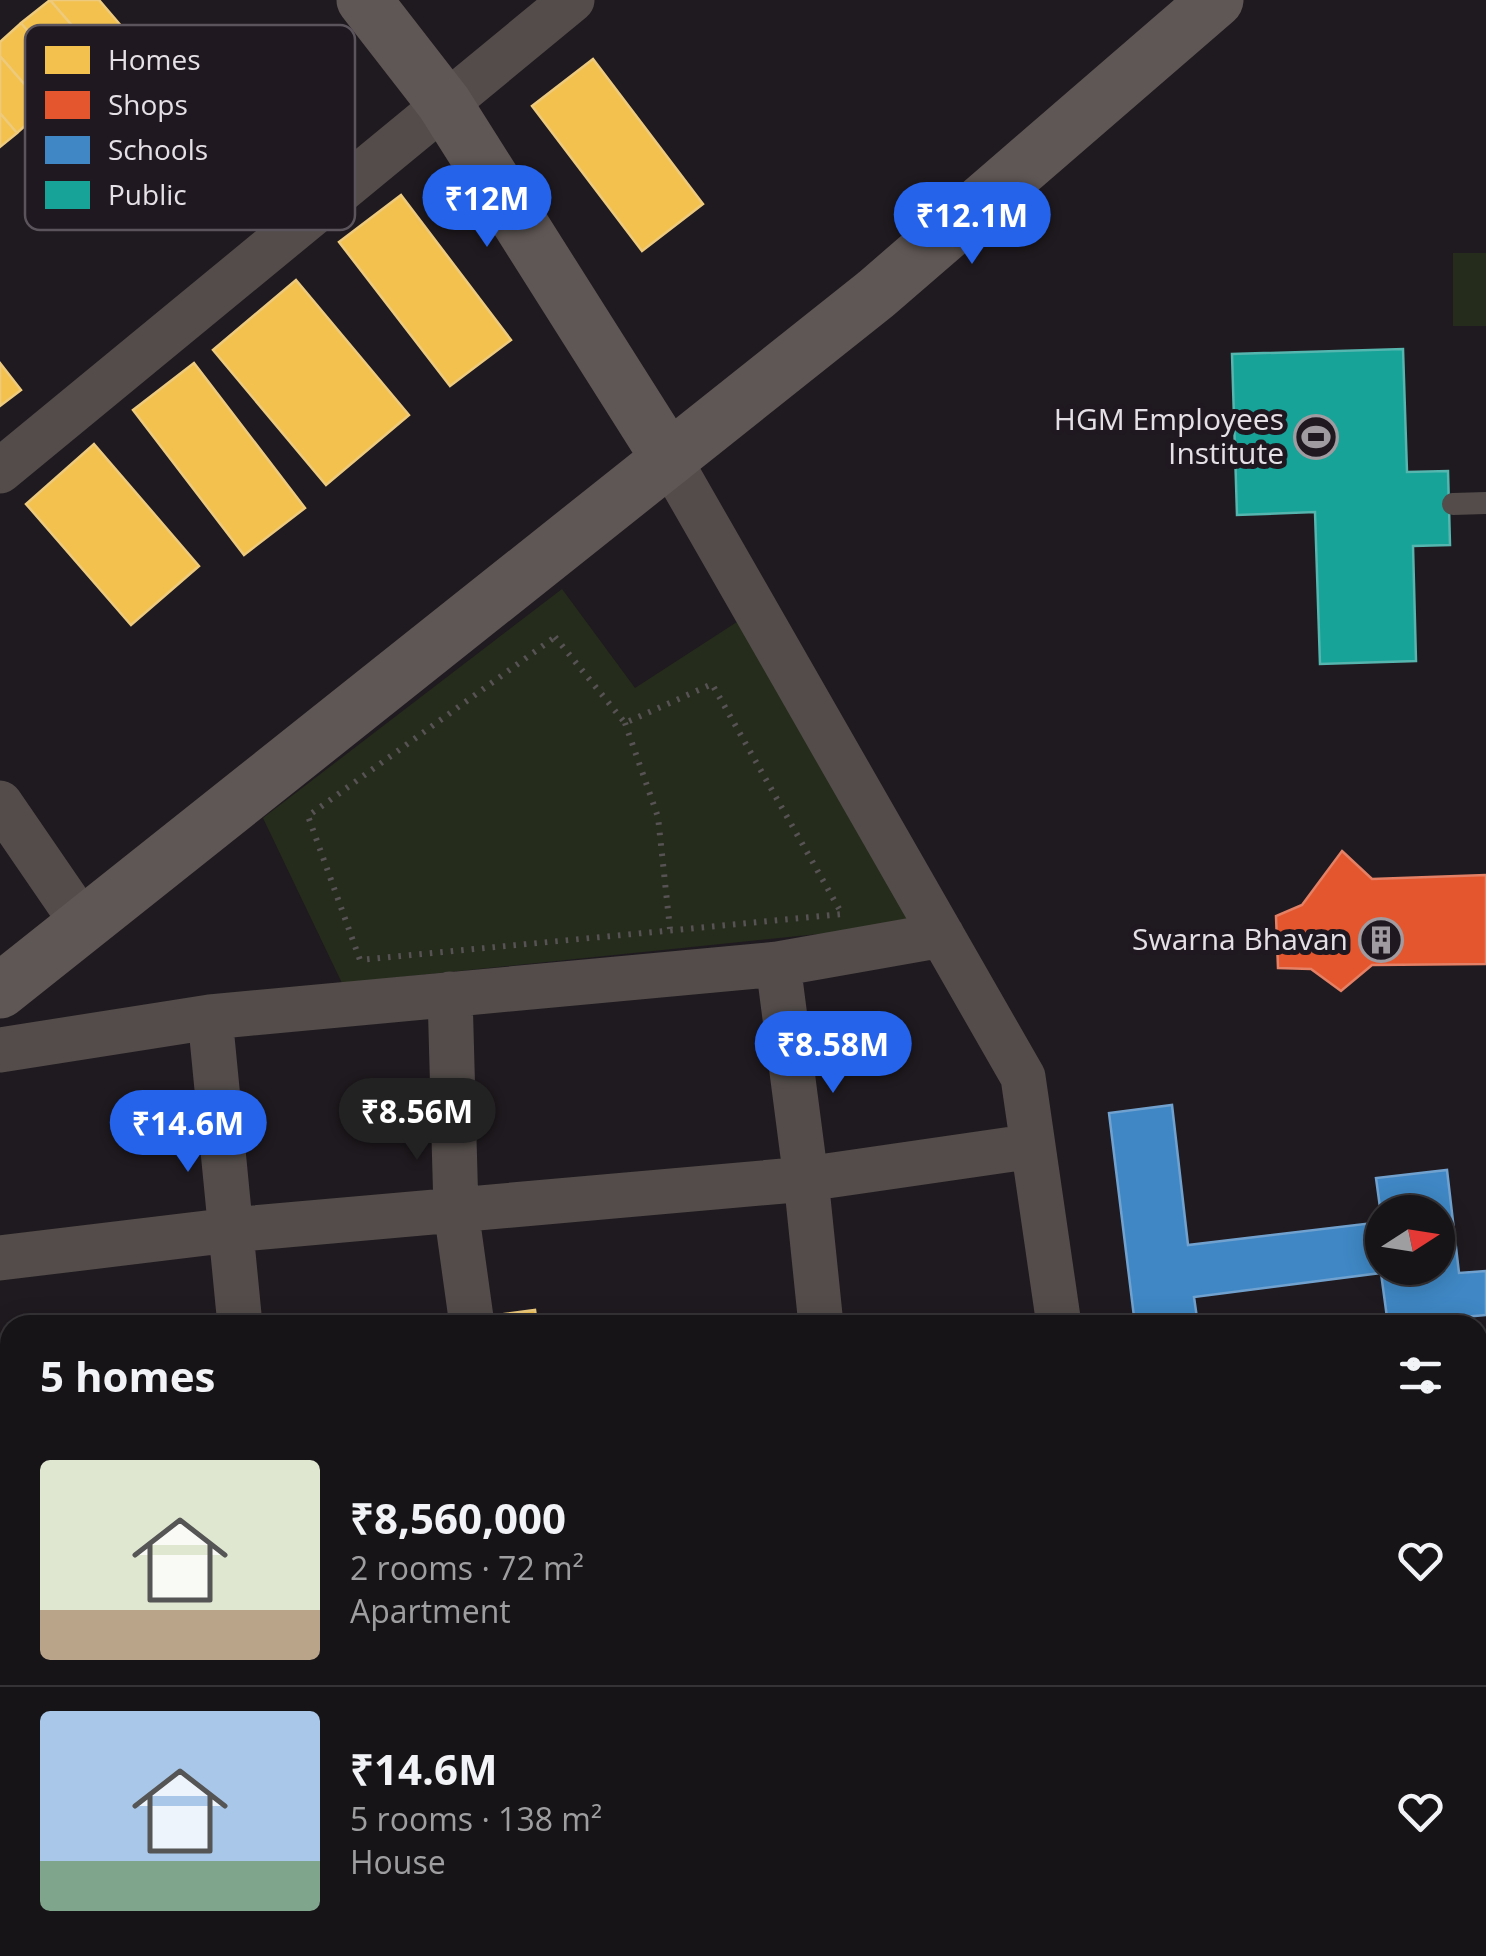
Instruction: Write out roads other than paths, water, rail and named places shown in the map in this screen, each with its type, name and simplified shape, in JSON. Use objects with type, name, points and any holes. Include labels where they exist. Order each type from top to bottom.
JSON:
[{"type":"street","points":[[364,0],[444,103],[669,459],[1023,1077],[1058,1315]]},
{"type":"street","points":[[355,177],[572,0]]},
{"type":"street","points":[[0,991],[876,294],[1194,6]]},
{"type":"street","points":[[0,471],[291,230]]},
{"type":"street","points":[[0,803],[85,927]]},
{"type":"street","points":[[0,1050],[210,1017],[778,964],[942,935]]},
{"type":"street","points":[[778,964],[819,1315]]},
{"type":"street","points":[[450,994],[456,1210],[471,1315]]},
{"type":"street","points":[[210,1017],[239,1315]]},
{"type":"street","points":[[0,1258],[231,1230],[806,1179],[1033,1146]]},
{"type":"lane","points":[[1454,504],[1486,503]]},
{"type":"place","name":"HGM Employees Institute","points":[[1316,437]]},
{"type":"place","name":"Swarna Bhavan","points":[[1381,940]]}]
